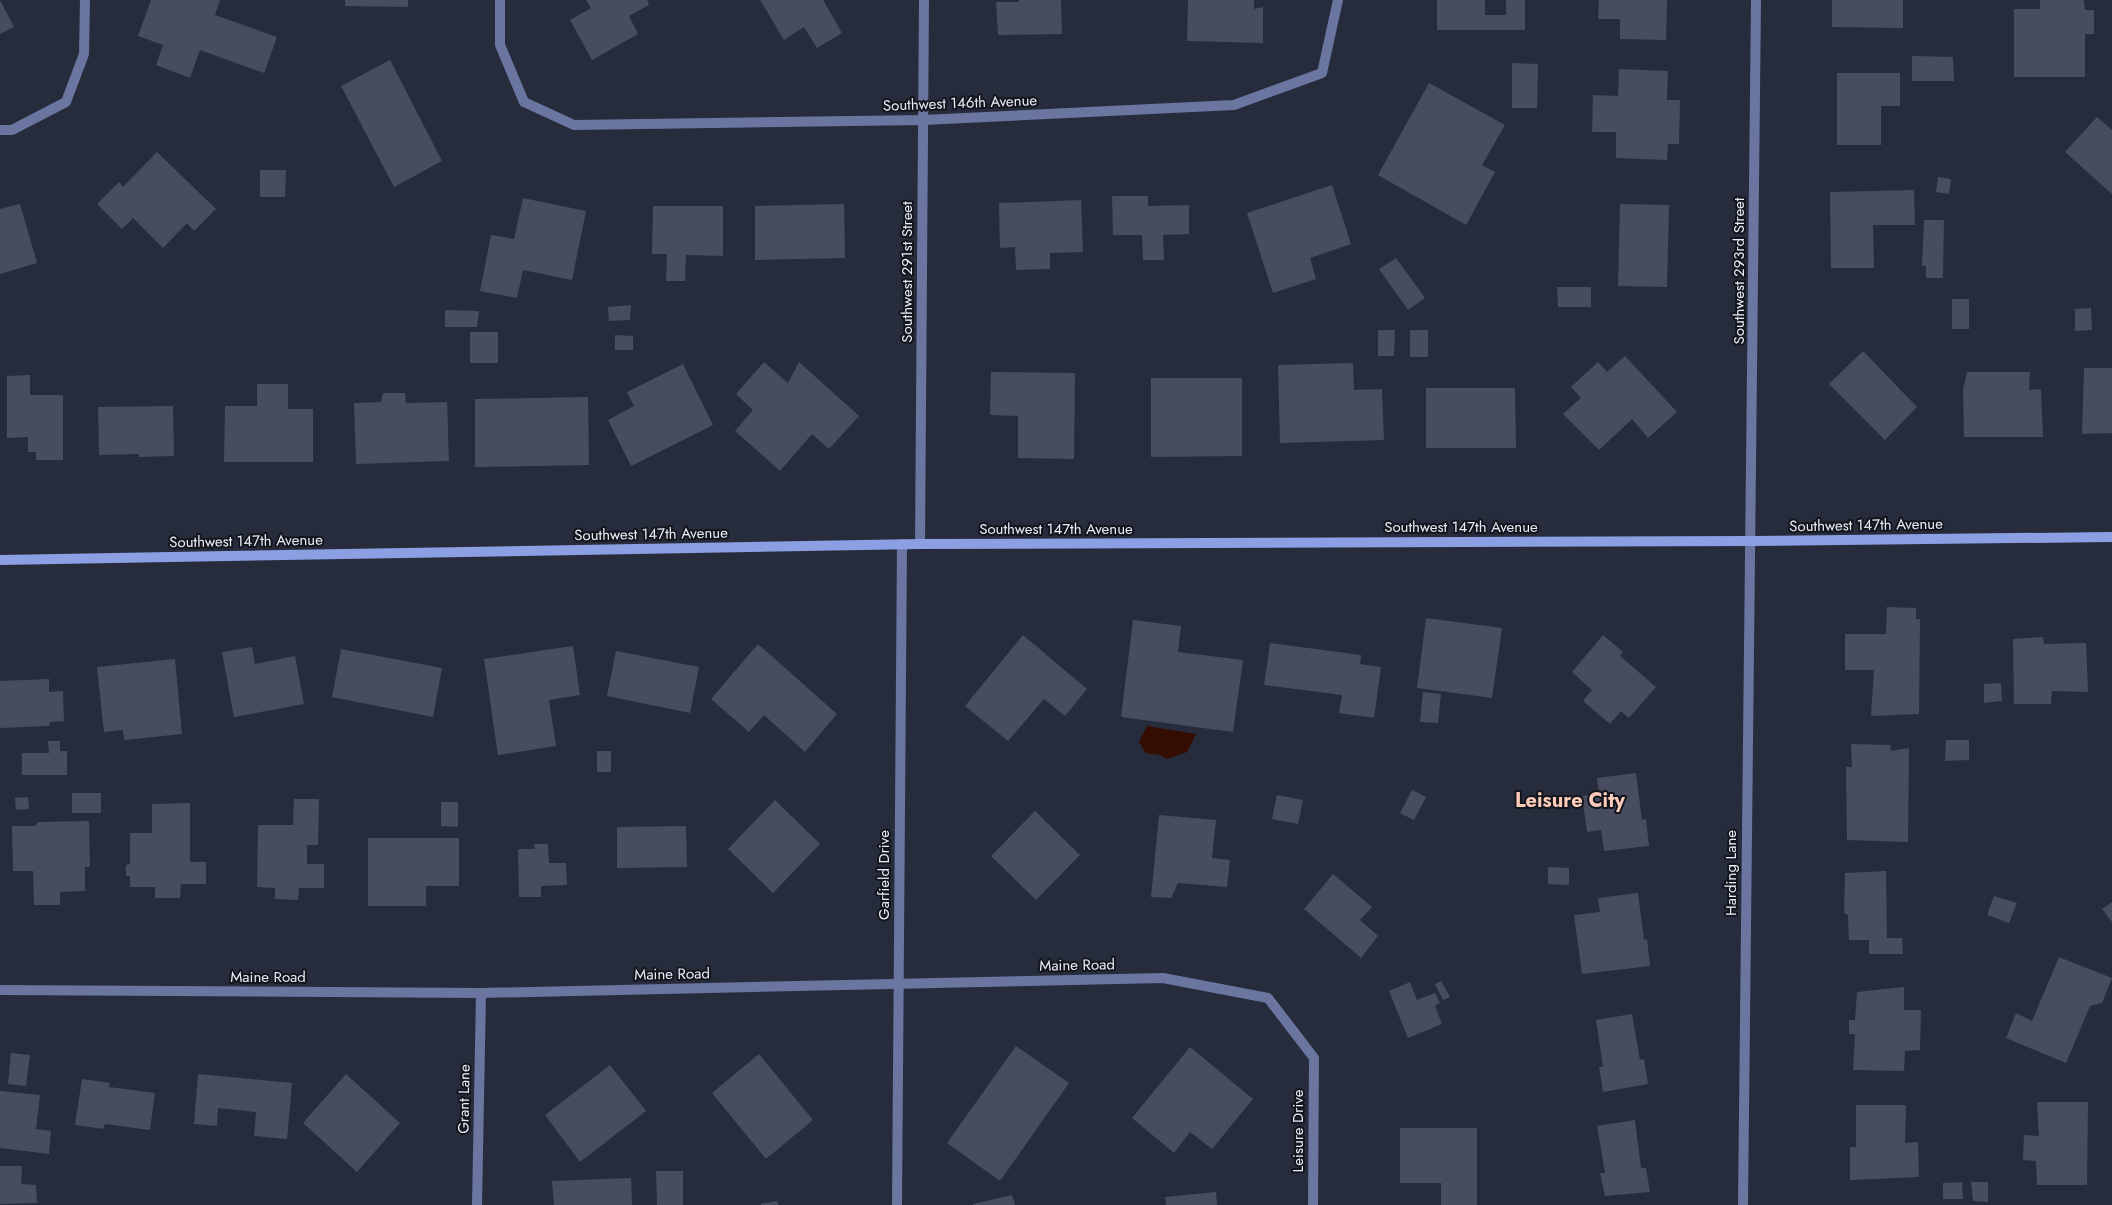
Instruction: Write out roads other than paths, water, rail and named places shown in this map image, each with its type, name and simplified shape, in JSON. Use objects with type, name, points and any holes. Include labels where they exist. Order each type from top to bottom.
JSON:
[{"type":"street","points":[[0,130],[12,130],[66,102],[84,54],[85,0]]},
{"type":"street","name":"Southwest 146th Avenue","points":[[500,0],[500,45],[524,102],[574,125],[923,120],[1234,105],[1322,72],[1338,0]]},
{"type":"street","name":"Southwest 291st Street","points":[[920,544],[924,0]]},
{"type":"street","name":"Southwest 293rd Street","points":[[1750,541],[1756,0]]},
{"type":"street","name":"Southwest 147th Avenue","points":[[0,560],[902,544],[1750,541],[2112,537]]},
{"type":"street","name":"Harding Lane","points":[[1743,1205],[1750,541]]},
{"type":"street","name":"Garfield Drive","points":[[896,1205],[902,544]]},
{"type":"street","name":"Maine Road","points":[[0,990],[481,993],[1163,978],[1268,998],[1314,1058]]},
{"type":"street","name":"Grant Lane","points":[[477,1205],[481,993]]},
{"type":"street","name":"Leisure Drive","points":[[1313,1205],[1314,1058]]},
{"type":"district","name":"Leisure City","points":[[1570,800]]}]
